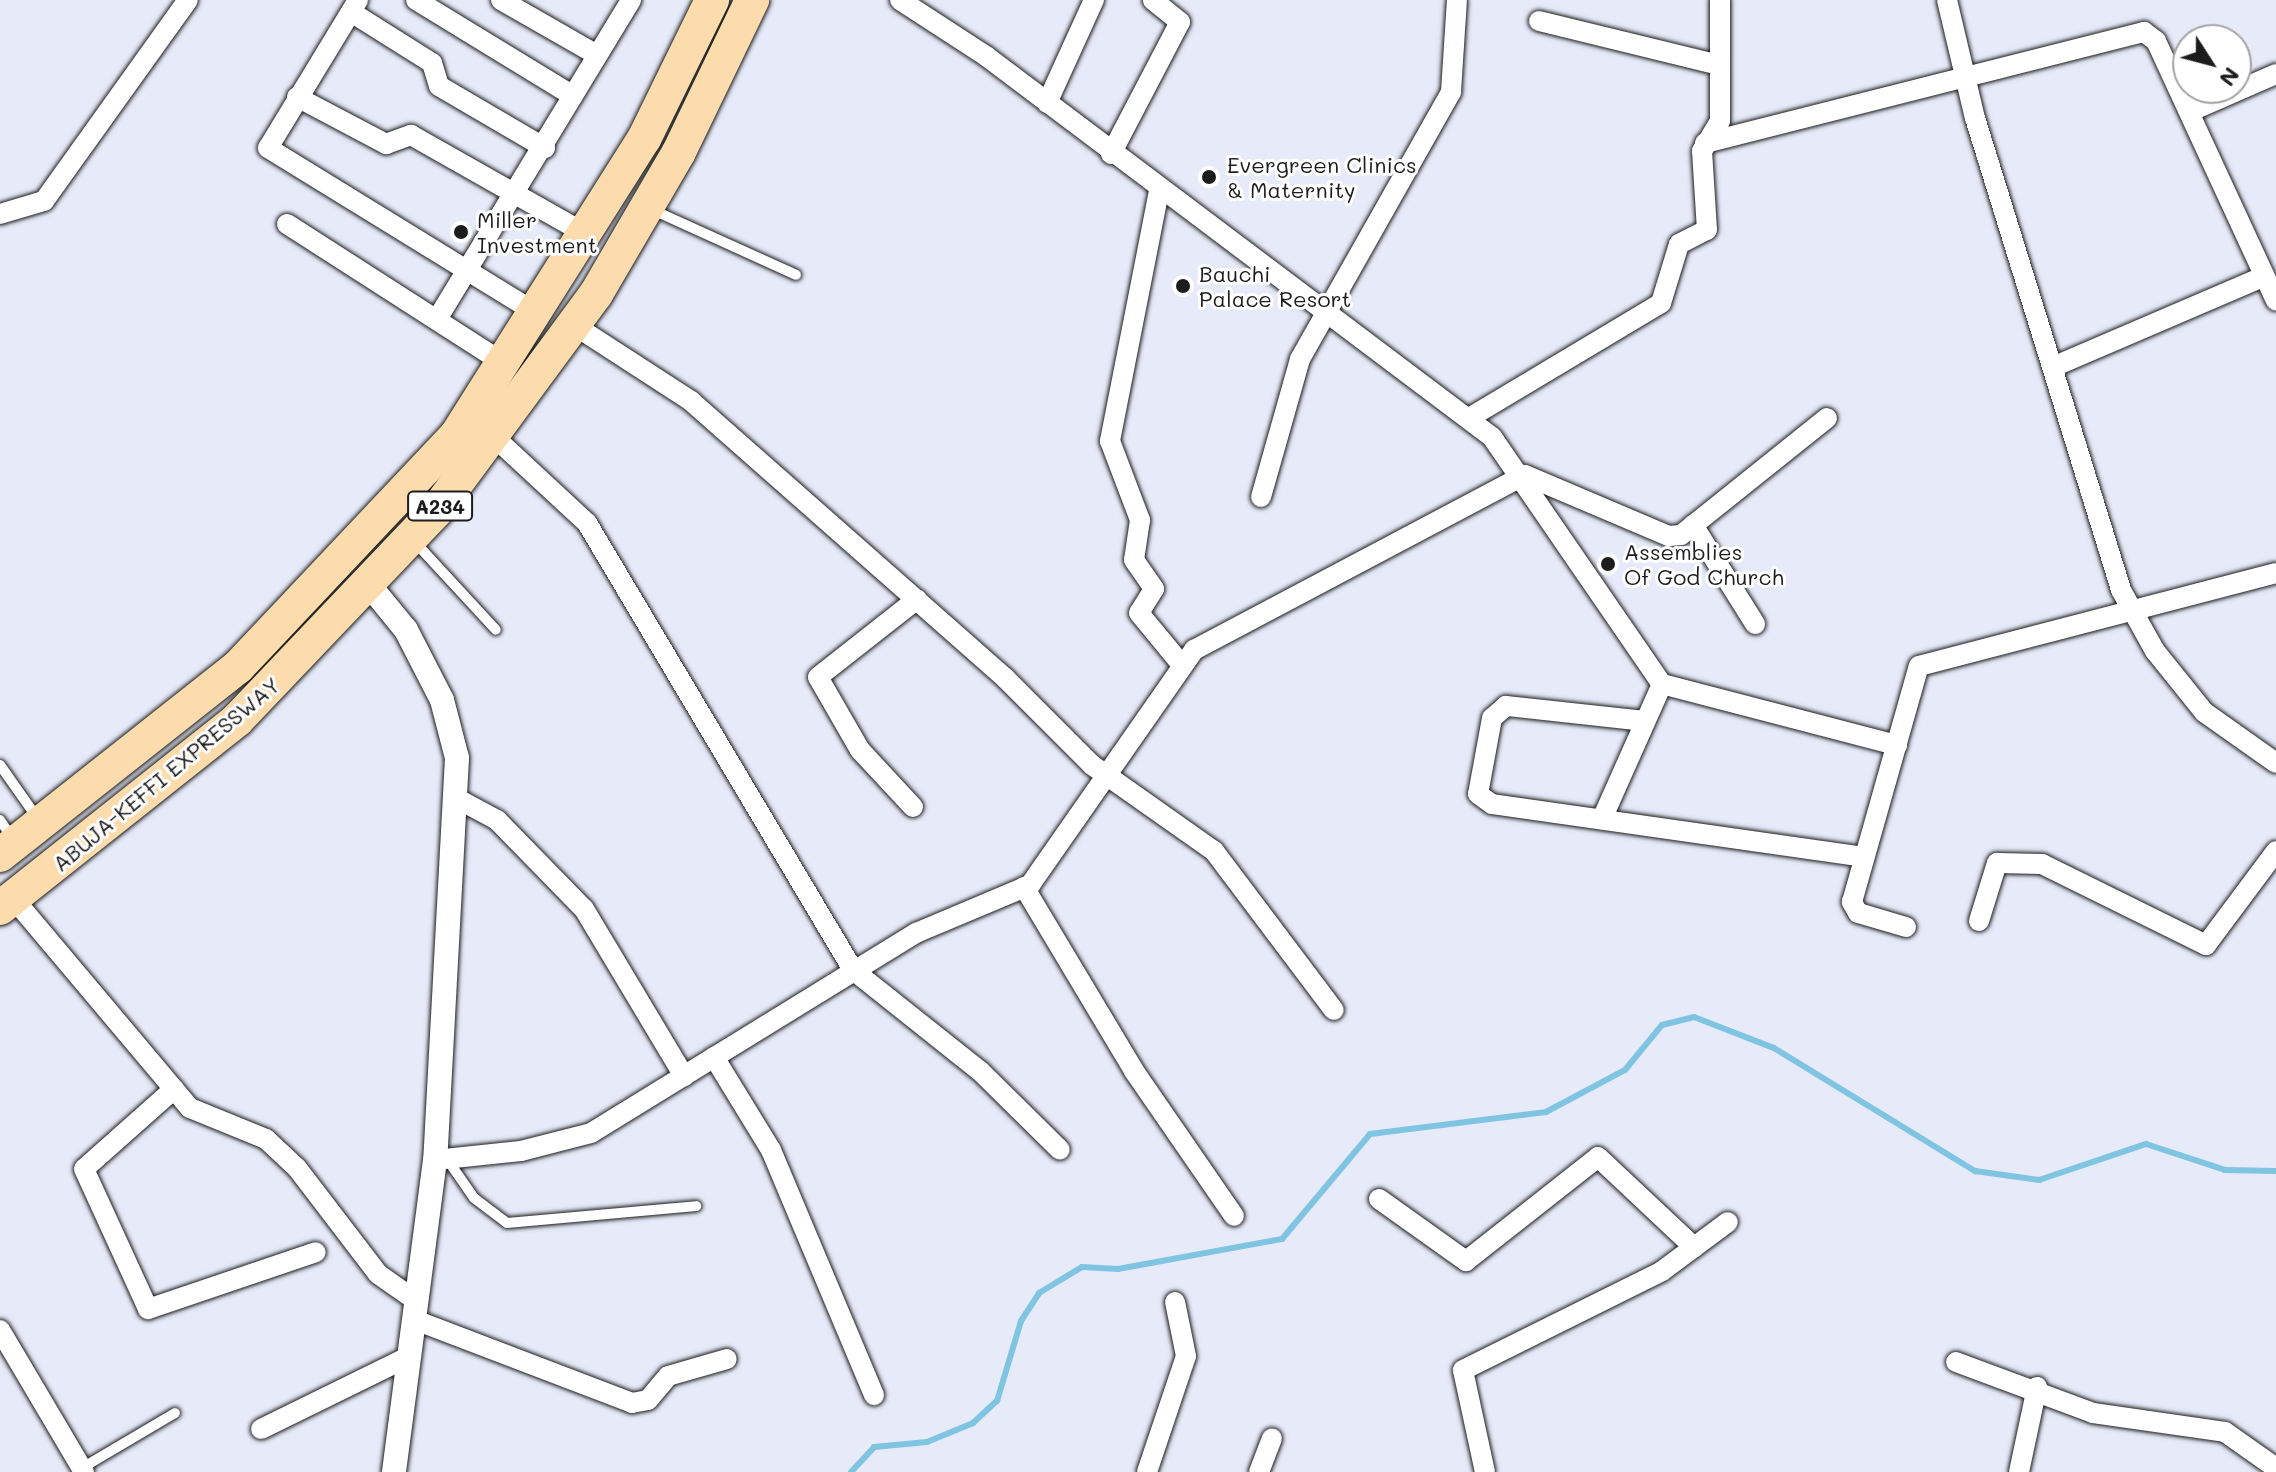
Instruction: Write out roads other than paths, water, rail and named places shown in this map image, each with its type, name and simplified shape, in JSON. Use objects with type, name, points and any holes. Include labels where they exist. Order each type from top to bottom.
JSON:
[{"type":"highway","name":"ABUJA-KEFFI EXPRESSWAY","points":[[14,836],[169,725],[301,607],[416,484],[507,365],[605,203],[712,0]]},
{"type":"highway","name":"ABUJA-KEFFI EXPRESSWAY","points":[[7,903],[237,720],[370,586],[412,538],[493,436],[596,294],[642,217],[752,0]]},
{"type":"highway","points":[[605,203],[642,217]]},
{"type":"highway","points":[[564,271],[596,294]]},
{"type":"street","points":[[0,214],[21,213],[54,189],[188,0]]},
{"type":"street","points":[[416,0],[573,96]]},
{"type":"street","points":[[501,0],[597,55]]},
{"type":"street","points":[[439,316],[517,195],[631,0]]},
{"type":"street","points":[[900,0],[1047,103],[1159,191],[1469,418],[1525,475],[1662,684],[1897,745]]},
{"type":"street","points":[[1047,103],[1094,0]]},
{"type":"street","points":[[1111,154],[1180,22],[1153,0]]},
{"type":"street","points":[[1261,497],[1300,359],[1329,316],[1451,92],[1457,0]]},
{"type":"street","points":[[1469,418],[1661,303],[1679,244],[1707,230],[1711,218],[1705,143],[1720,121],[1720,0]]},
{"type":"street","points":[[1947,0],[1965,78],[2134,613],[2204,712],[2276,763]]},
{"type":"street","points":[[538,314],[272,153],[268,143],[354,6],[432,63],[439,86],[545,148]]},
{"type":"street","points":[[1539,21],[1720,65]]},
{"type":"street","points":[[1705,143],[2144,32],[2156,41],[2191,111],[2276,301]]},
{"type":"street","points":[[2191,111],[2276,74]]},
{"type":"street","points":[[297,97],[386,144],[404,132],[586,234]]},
{"type":"street","points":[[1159,191],[1109,420],[1140,520],[1134,560],[1154,589],[1139,613],[1181,664]]},
{"type":"street","points":[[287,224],[439,316],[507,365]]},
{"type":"street","points":[[2055,366],[2263,277]]},
{"type":"street","points":[[574,325],[691,401],[917,599],[1106,775],[1231,868],[1334,1010]]},
{"type":"street","points":[[1525,475],[1669,536],[1693,525],[1827,418]]},
{"type":"street","points":[[493,436],[587,523],[853,970],[980,1071],[1060,1150]]},
{"type":"street","points":[[441,1159],[521,1151],[591,1133],[916,933],[1024,887],[1106,775],[1181,664],[1194,650],[1525,475]]},
{"type":"street","points":[[1693,525],[1755,624]]},
{"type":"street","points":[[1906,927],[1853,908],[1864,857],[1919,666],[2134,613],[2276,573]]},
{"type":"street","points":[[370,586],[406,630],[442,700],[457,758],[441,1159],[394,1472]]},
{"type":"street","points":[[913,807],[860,750],[818,677],[917,599]]},
{"type":"street","points":[[1602,819],[1662,684]]},
{"type":"street","points":[[1645,721],[1506,706],[1492,718],[1482,799],[1864,857]]},
{"type":"street","points":[[456,798],[497,820],[584,909],[684,1076]]},
{"type":"street","points":[[1979,921],[1997,863],[2042,864],[2206,945],[2276,851]]},
{"type":"street","points":[[1024,887],[1134,1071],[1234,1216]]},
{"type":"street","points":[[7,903],[190,1108],[266,1139],[304,1176],[378,1274],[416,1311],[632,1403],[648,1400],[668,1376],[727,1359]]},
{"type":"street","points":[[714,1057],[771,1150],[874,1395]]},
{"type":"street","points":[[174,1089],[84,1169],[148,1309],[316,1252]]},
{"type":"street","points":[[1379,1199],[1466,1261],[1598,1157],[1694,1247]]},
{"type":"street","points":[[1485,1472],[1463,1370],[1662,1271],[1728,1222]]},
{"type":"street","points":[[1147,1472],[1186,1356],[1175,1302]]},
{"type":"street","points":[[0,1330],[83,1470]]},
{"type":"street","points":[[261,1429],[410,1356]]},
{"type":"street","points":[[1956,1362],[2037,1387],[2093,1413],[2225,1432],[2276,1468]]},
{"type":"street","points":[[2019,1472],[2037,1387]]},
{"type":"street","points":[[1259,1472],[1272,1438]]},
{"type":"lane","points":[[642,217],[796,275]]},
{"type":"lane","points":[[412,538],[496,630]]},
{"type":"lane","points":[[0,765],[14,836]]},
{"type":"lane","points":[[441,1159],[474,1198],[507,1223],[696,1206]]},
{"type":"lane","points":[[83,1470],[175,1413]]},
{"type":"waterway","points":[[851,1472],[874,1447],[927,1442],[973,1423],[997,1401],[1021,1321],[1039,1293],[1082,1267],[1118,1269],[1282,1239],[1370,1134],[1546,1112],[1625,1070],[1662,1025],[1694,1017],[1774,1048],[1975,1171],[2039,1180],[2146,1144],[2225,1170],[2276,1171]]},
{"type":"place","name":"Evergreen Clinics & Maternity","points":[[1209,177]]},
{"type":"place","name":"Miller Investment","points":[[461,232]]},
{"type":"place","name":"Bauchi Palace Resort","points":[[1183,286]]},
{"type":"place","name":"Assemblies Of God Church","points":[[1608,564]]}]
